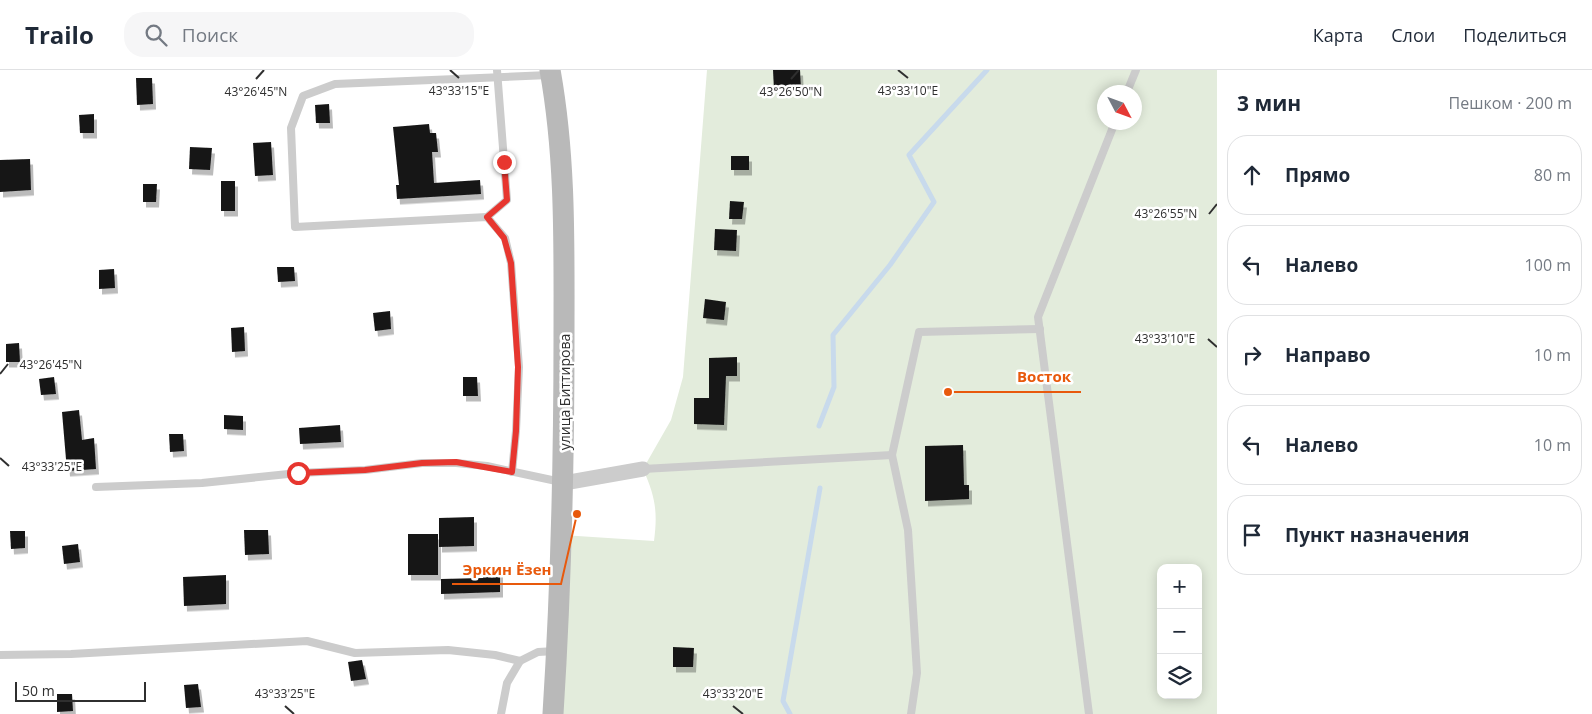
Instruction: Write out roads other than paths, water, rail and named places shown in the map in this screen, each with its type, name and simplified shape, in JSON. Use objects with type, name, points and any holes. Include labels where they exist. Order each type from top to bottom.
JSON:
[{"type":"street","name":"улица Биттирова","points":[[551,73],[561,142],[564,212],[564,483],[553,714]]},
{"type":"street","points":[[564,483],[643,469]]},
{"type":"lane","points":[[1130,85],[1136,70]]},
{"type":"lane","points":[[497,73],[507,200],[487,217],[295,227],[291,128],[303,96],[335,84],[497,73],[551,73]]},
{"type":"lane","points":[[1089,714],[1038,316],[1112,130]]},
{"type":"lane","points":[[487,217],[504,238],[511,263],[518,367],[516,431],[512,472]]},
{"type":"lane","points":[[911,714],[917,673],[908,530],[892,455],[919,332],[1040,329]]},
{"type":"lane","points":[[643,469],[892,455]]},
{"type":"lane","points":[[96,488],[202,483],[298,473],[365,470],[422,463],[456,462],[564,483]]},
{"type":"lane","points":[[0,655],[71,654],[307,642],[355,652],[448,650],[495,655],[520,660],[538,652],[557,651]]},
{"type":"lane","points":[[501,714],[507,683],[520,660]]},
{"type":"waterway","points":[[819,426],[834,387],[833,335],[890,265],[934,202],[909,155],[987,70]]},
{"type":"waterway","points":[[790,714],[783,701],[820,488]]},
{"type":"place","name":"Восток","points":[[948,392]]},
{"type":"place","name":"Эркин Ёзен","points":[[577,514]]}]
